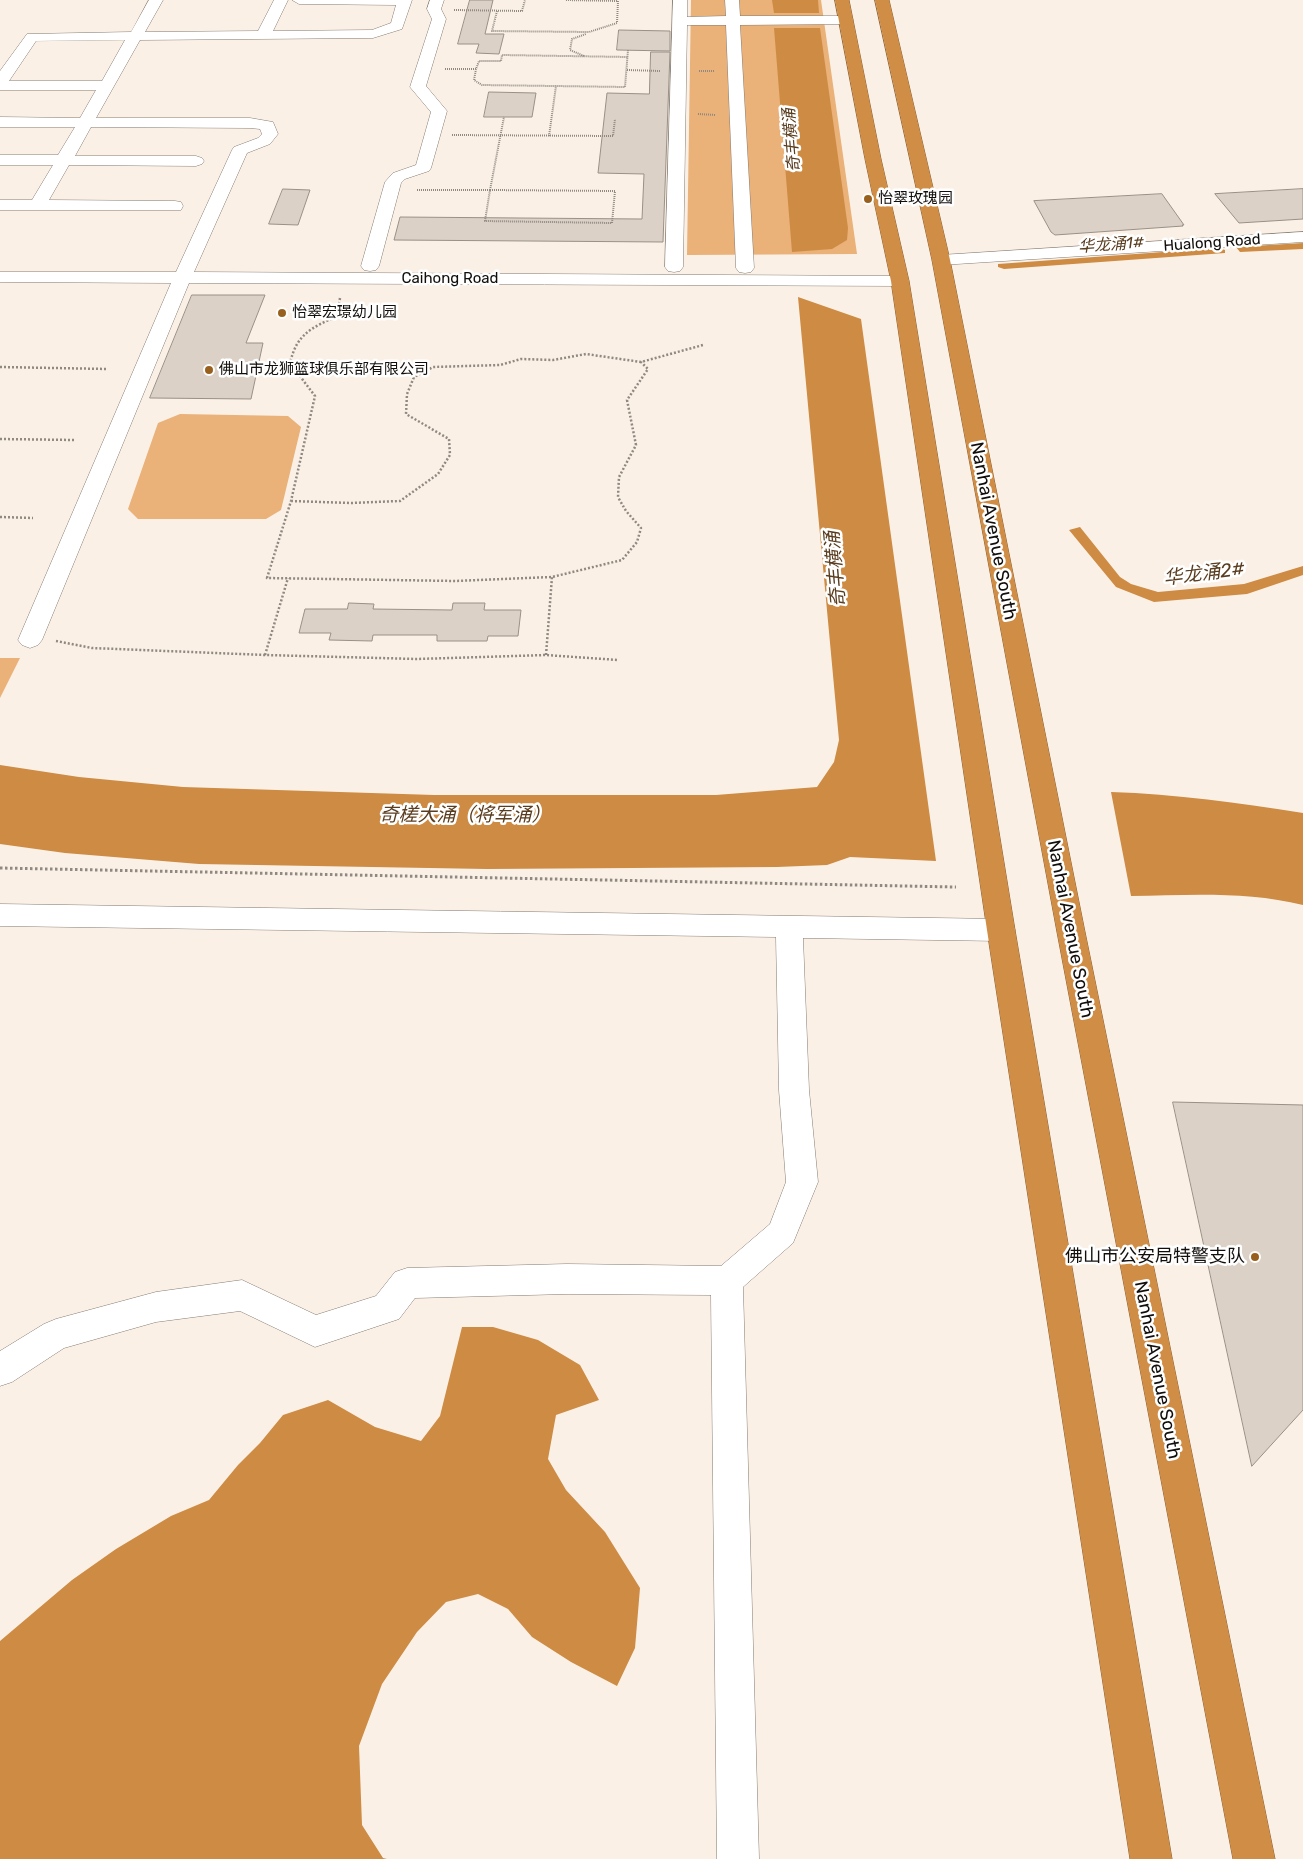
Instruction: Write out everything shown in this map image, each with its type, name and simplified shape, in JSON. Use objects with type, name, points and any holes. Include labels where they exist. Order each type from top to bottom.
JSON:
[{"type":"highway","points":[[842,0],[898,275],[1001,930],[1151,1859]]},
{"type":"highway","name":"Nanhai Avenue South","points":[[882,0],[941,260],[1071,932],[1254,1859]]},
{"type":"street","points":[[38,205],[156,0]]},
{"type":"street","points":[[264,34],[281,0]]},
{"type":"street","points":[[0,84],[32,37],[373,34],[397,26],[405,0],[299,0]]},
{"type":"street","points":[[674,268],[680,0]]},
{"type":"street","points":[[732,0],[745,268]]},
{"type":"street","points":[[370,266],[393,182],[399,176],[423,168],[439,111],[418,87],[439,19],[435,5]]},
{"type":"street","points":[[679,21],[846,20]]},
{"type":"street","points":[[0,84],[106,86]]},
{"type":"street","points":[[0,122],[250,123],[267,125],[270,134],[264,141],[240,150],[186,272],[30,640]]},
{"type":"street","points":[[0,160],[196,161]]},
{"type":"street","points":[[0,205],[175,206]]},
{"type":"street","name":"Hualong Road","points":[[941,260],[1303,237]]},
{"type":"street","name":"Caihong Road","points":[[0,263],[186,272],[898,275]]},
{"type":"street","name":"Caihong Road","points":[[0,277],[370,266],[745,268],[787,274]]},
{"type":"street","points":[[0,915],[1001,930]]},
{"type":"street","points":[[0,1370],[56,1335],[156,1307],[242,1295],[315,1331],[387,1308],[407,1283],[535,1278],[667,1278],[727,1282],[782,1233],[802,1182],[794,1090],[789,927]]},
{"type":"street","points":[[727,1282],[738,1859]]},
{"type":"path","points":[[435,5],[522,11],[525,0]]},
{"type":"path","points":[[565,0],[618,1],[617,24],[572,39],[570,50],[586,56]]},
{"type":"path","points":[[497,10],[492,31],[589,32]]},
{"type":"path","points":[[628,50],[628,57],[625,87],[482,85],[474,80],[479,61],[501,61],[502,55],[628,57]]},
{"type":"path","points":[[423,68],[476,69]]},
{"type":"path","points":[[549,136],[556,86]]},
{"type":"path","points":[[677,114],[738,115]]},
{"type":"path","points":[[391,190],[491,189],[614,190],[612,223],[484,221],[491,189],[504,117]]},
{"type":"path","points":[[432,134],[613,136],[615,119]]},
{"type":"path","points":[[340,298],[337,316],[304,333],[292,350],[290,363],[315,396],[291,501],[267,578],[456,581],[552,577],[622,560],[637,542],[641,528],[626,511],[618,497],[619,476],[636,444],[628,400],[648,369],[641,362]]},
{"type":"path","points":[[291,501],[351,503],[400,501],[438,474],[450,455],[449,439],[406,414],[407,394],[414,377],[433,367],[500,365],[521,359],[553,360],[586,354],[641,362],[703,345]]},
{"type":"path","points":[[0,367],[107,369]]},
{"type":"path","points":[[0,439],[75,440]]},
{"type":"path","points":[[0,517],[33,518]]},
{"type":"path","points":[[546,655],[552,577]]},
{"type":"path","points":[[265,655],[288,578]]},
{"type":"path","points":[[30,640],[46,639],[92,648],[265,655],[417,659],[546,655],[618,660]]},
{"type":"path","points":[[0,868],[956,887]]},
{"type":"shaded area","points":[[691,0],[821,0],[857,254],[687,255]]},
{"type":"shaded area","points":[[180,414],[288,416],[301,427],[281,510],[266,519],[138,519],[128,509],[158,423]]},
{"type":"shaded area","points":[[0,658],[20,658],[0,698]]},
{"type":"water","points":[[772,0],[818,0],[819,13],[774,13]]},
{"type":"water","name":"奇丰横涌","points":[[774,28],[820,28],[848,228],[847,240],[832,249],[792,252]]},
{"type":"water","points":[[1303,243],[1303,249],[1240,252],[1236,247]]},
{"type":"water","points":[[1218,248],[1225,250],[1225,253],[1004,269],[998,267],[998,264]]},
{"type":"water","points":[[798,297],[861,319],[936,861],[850,857],[827,865],[777,867],[487,869],[199,864],[65,853],[0,844],[0,765],[79,777],[183,787],[434,795],[716,795],[817,787],[834,762],[839,740]]},
{"type":"water","points":[[1080,527],[1120,577],[1131,584],[1158,592],[1244,584],[1303,566],[1303,575],[1247,594],[1154,602],[1116,587],[1069,530]]},
{"type":"water","points":[[1111,792],[1207,799],[1303,813],[1303,905],[1239,896],[1131,896]]},
{"type":"water","points":[[462,1327],[493,1327],[538,1340],[580,1365],[599,1400],[556,1415],[548,1459],[566,1490],[605,1532],[640,1588],[635,1648],[617,1686],[571,1662],[532,1637],[508,1609],[478,1594],[446,1602],[417,1632],[382,1684],[359,1746],[362,1825],[383,1858],[387,1859],[0,1859],[0,1641],[72,1580],[116,1549],[171,1516],[209,1500],[283,1415],[328,1400],[375,1427],[421,1441],[440,1416]]},
{"type":"building","points":[[470,0],[493,0],[485,34],[504,34],[499,54],[476,53],[479,44],[458,44]]},
{"type":"building","points":[[619,30],[670,31],[670,51],[617,50]]},
{"type":"building","points":[[651,52],[670,52],[663,242],[394,240],[400,217],[642,219],[644,174],[598,173],[607,93],[649,94]]},
{"type":"building","points":[[489,92],[536,93],[532,117],[484,117]]},
{"type":"building","points":[[283,189],[310,190],[298,225],[269,224]]},
{"type":"building","points":[[1303,189],[1303,219],[1239,223],[1215,194]]},
{"type":"building","points":[[1162,194],[1183,226],[1055,235],[1051,232],[1034,201]]},
{"type":"building","name":"佛山市龙狮篮球俱乐部有限公司","points":[[192,295],[265,295],[246,343],[263,343],[251,399],[150,398]]},
{"type":"building","points":[[349,603],[374,604],[373,609],[452,610],[453,603],[485,603],[484,610],[521,610],[518,636],[488,636],[487,641],[437,641],[437,635],[373,635],[372,641],[329,640],[331,633],[299,633],[305,609],[347,609]]},
{"type":"building","name":"佛山市公安局特警支队","points":[[1173,1102],[1303,1105],[1303,1410],[1252,1466]]},
{"type":"place","name":"怡翠玫瑰园","points":[[868,199]]},
{"type":"place","name":"怡翠宏璟幼儿园","points":[[282,313]]},
{"type":"place","name":"佛山市龙狮篮球俱乐部有限公司","points":[[209,370]]},
{"type":"place","name":"佛山市公安局特警支队","points":[[1255,1257]]},
{"type":"water label","name":"华龙涌1#","points":[[1111,245]]},
{"type":"water label","name":"华龙涌2#","points":[[1204,574]]},
{"type":"water label","name":"奇槎大涌（将军涌）","points":[[465,816]]}]
